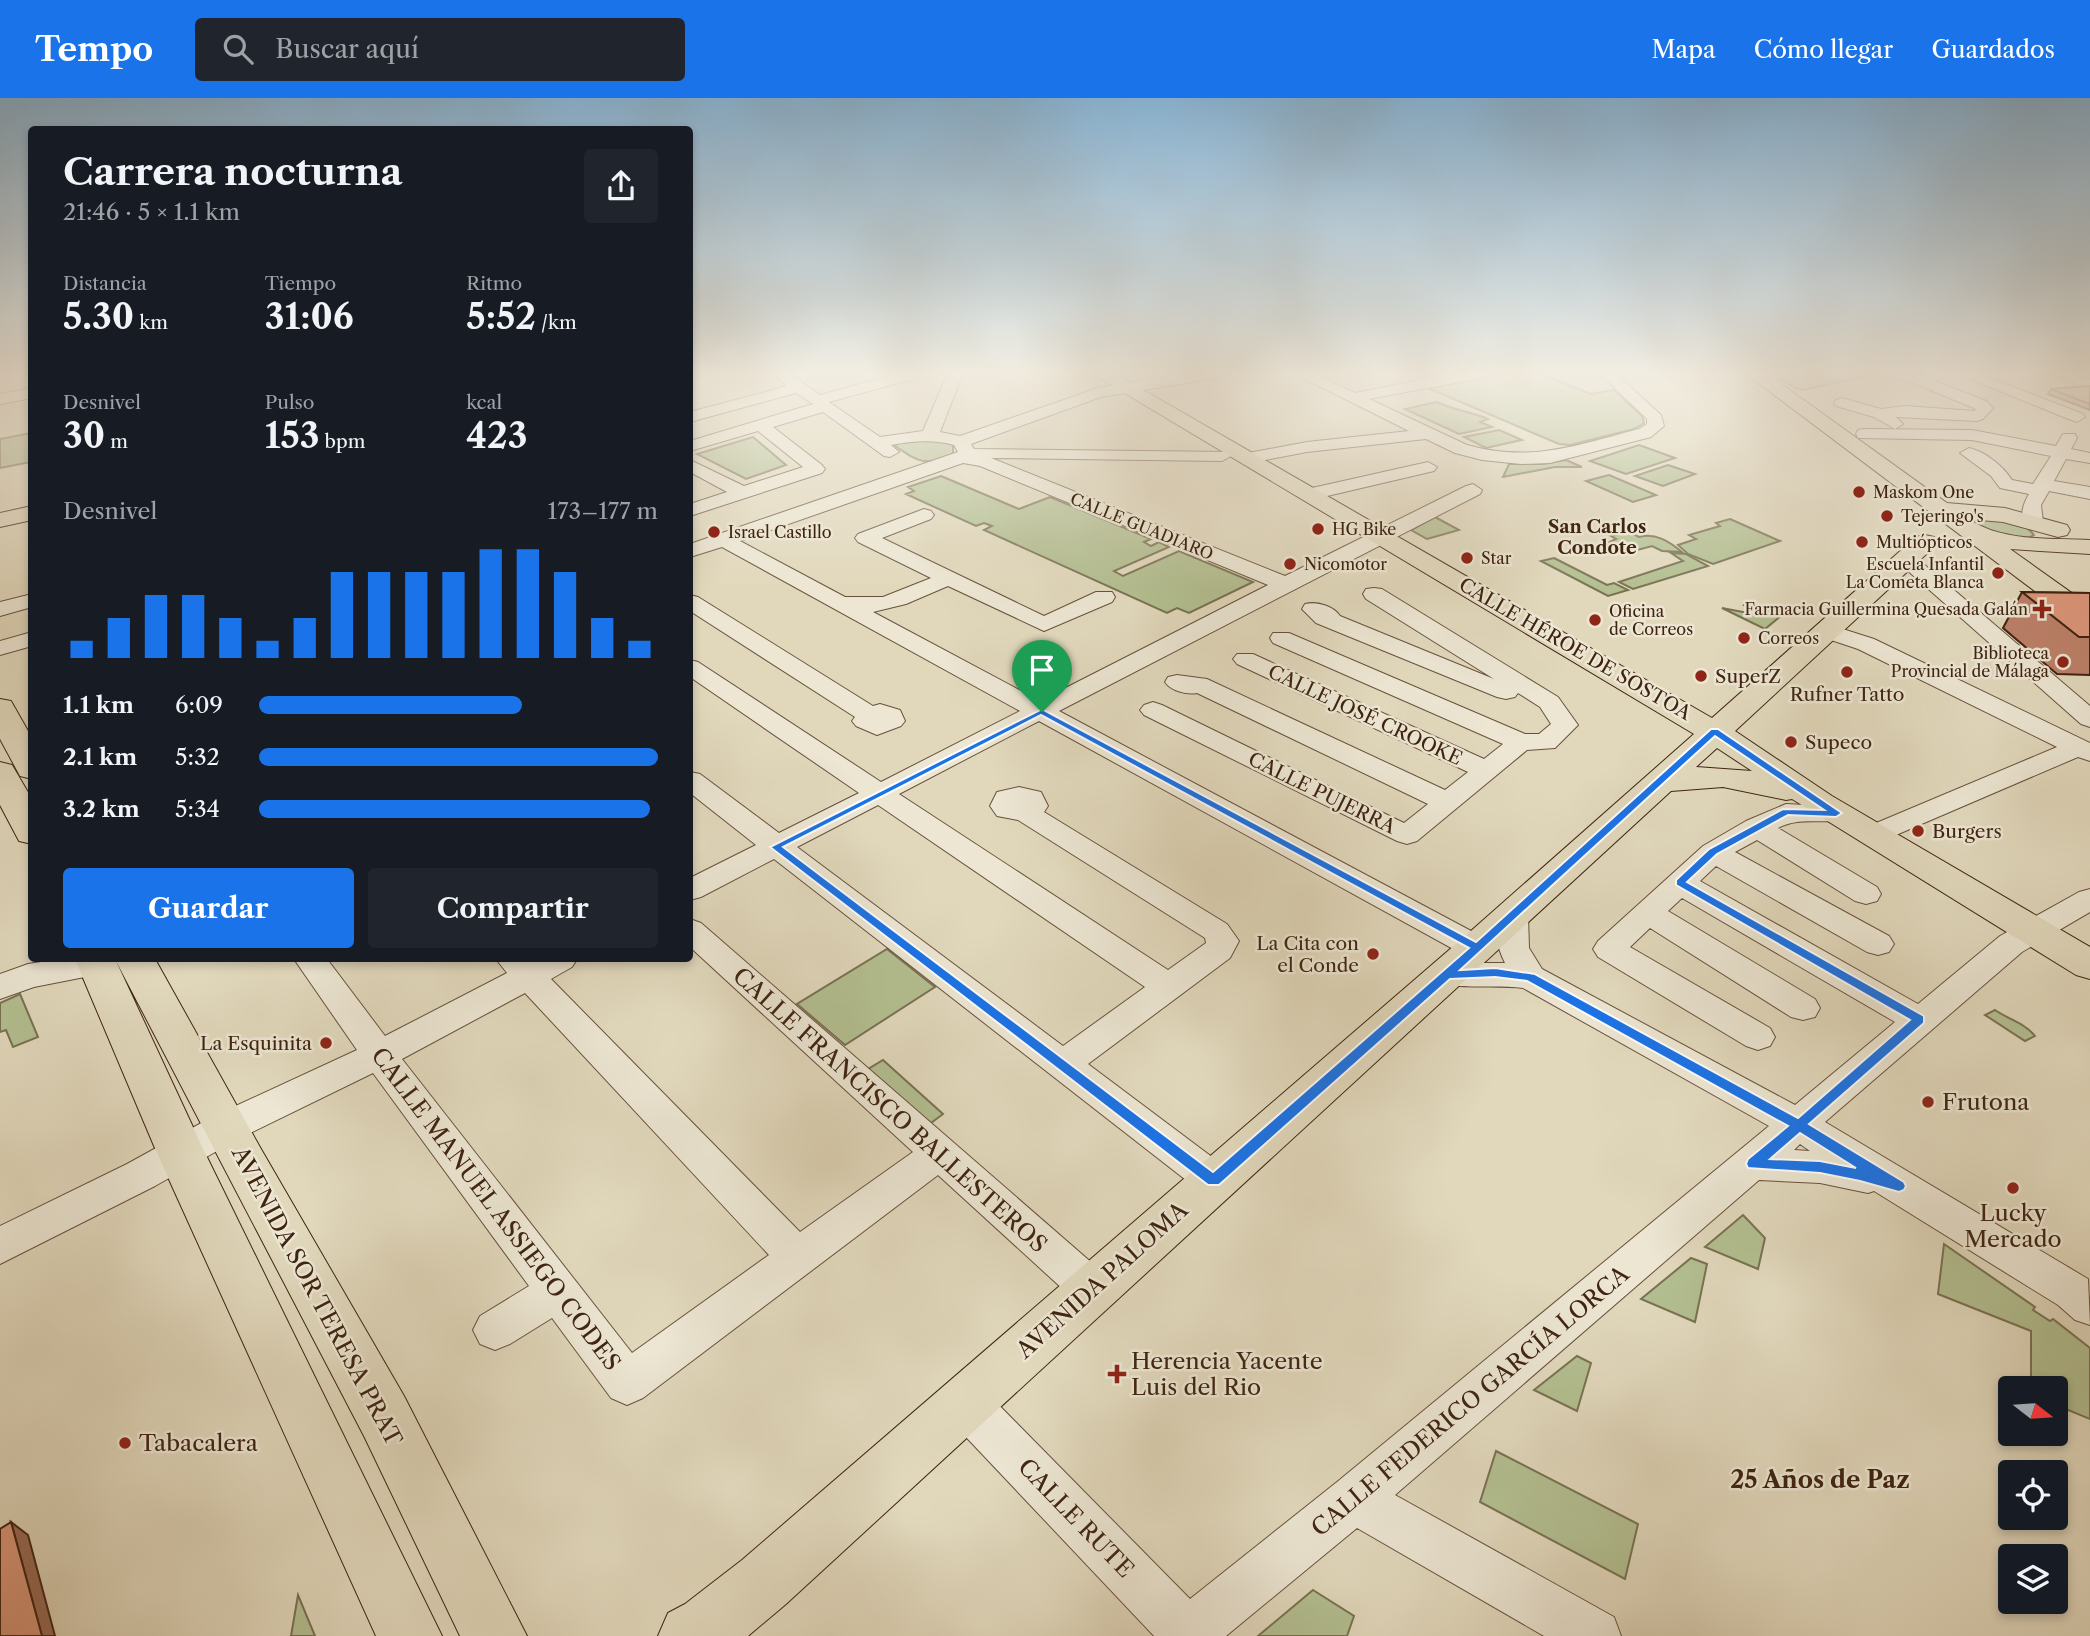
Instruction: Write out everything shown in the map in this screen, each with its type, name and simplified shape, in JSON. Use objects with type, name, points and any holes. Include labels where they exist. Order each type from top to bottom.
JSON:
[{"type":"main road","points":[[1205,445],[1373,538]]},
{"type":"main road","points":[[1225,445],[1310,494],[1373,538]]},
{"type":"main road","points":[[1819,445],[1925,533],[1991,543],[2039,531],[2090,537]]},
{"type":"main road","points":[[1831,445],[1925,533],[1991,543],[2022,570],[2090,619]]},
{"type":"main road","points":[[1925,533],[1987,513],[2090,547]]},
{"type":"main road","points":[[0,520],[28,514]]},
{"type":"main road","points":[[2022,570],[2021,560],[2039,531]]},
{"type":"main road","name":"AVENIDA PALOMA","points":[[691,1636],[708,1627],[764,1582],[1462,961],[1827,631],[1925,533]]},
{"type":"main road","name":"CALLE HÉROE DE SOSTOA","points":[[1373,538],[1638,702],[1664,721]]},
{"type":"main road","name":"CALLE HÉROE DE SOSTOA","points":[[1373,538],[1714,731],[1828,808],[2090,965]]},
{"type":"main road","points":[[0,708],[28,818]]},
{"type":"main road","name":"AVENIDA PALOMA","points":[[1660,783],[1671,756],[1671,741],[1664,721]]},
{"type":"main road","points":[[1660,783],[1688,776],[1734,777],[1788,790],[1828,808]]},
{"type":"main road","points":[[109,962],[181,1153],[409,1636]]},
{"type":"main road","name":"AVENIDA SOR TERESA PRAT","points":[[110,962],[227,1127],[241,1158],[384,1416],[494,1636]]},
{"type":"main road","name":"AVENIDA PALOMA","points":[[735,1636],[764,1582]]},
{"type":"street","points":[[693,509],[816,469],[786,445]]},
{"type":"street","points":[[879,445],[909,466],[928,468]]},
{"type":"street","points":[[950,445],[963,451],[1222,456]]},
{"type":"street","points":[[693,550],[928,468],[977,445]]},
{"type":"street","points":[[1249,458],[1325,445]]},
{"type":"street","points":[[693,888],[878,792],[1042,712],[1277,587],[1473,490],[1383,445]]},
{"type":"street","points":[[1456,445],[1482,455],[1534,459],[1550,458],[1600,445]]},
{"type":"street","points":[[1964,445],[1961,453],[1998,472],[2006,484],[2090,493]]},
{"type":"street","points":[[2037,445],[2061,453],[2090,458]]},
{"type":"street","points":[[2039,531],[2032,505],[2066,445]]},
{"type":"street","name":"CALLE GUADIARO","points":[[963,451],[1277,587],[1329,616],[1324,618],[1557,713]]},
{"type":"street","points":[[693,467],[743,492]]},
{"type":"street","points":[[1310,494],[1439,473]]},
{"type":"street","points":[[924,515],[865,538],[1044,624],[1104,597]]},
{"type":"street","points":[[1925,533],[2090,719]]},
{"type":"street","points":[[724,540],[837,601],[884,616],[1462,961],[1495,973],[1530,977],[1799,1125],[2084,1298]]},
{"type":"street","points":[[884,616],[948,578]]},
{"type":"street","points":[[1374,594],[1549,702],[1557,713]]},
{"type":"street","points":[[0,609],[28,601]]},
{"type":"street","points":[[693,604],[869,715]]},
{"type":"street","points":[[1827,631],[1866,644],[2084,750]]},
{"type":"street","points":[[1281,638],[1521,742]]},
{"type":"street","points":[[0,649],[28,640]]},
{"type":"street","name":"CALLE JOSÉ CROOKE","points":[[1245,659],[1486,770]]},
{"type":"street","points":[[1135,662],[1192,687],[1198,684],[1447,802]]},
{"type":"street","points":[[693,669],[1169,987]]},
{"type":"street","name":"CALLE PUJERRA","points":[[1153,710],[1407,835],[1521,742],[1546,742],[1565,726],[1557,713]]},
{"type":"street","points":[[1872,835],[2084,750]]},
{"type":"street","points":[[693,782],[1214,1180]]},
{"type":"street","points":[[1758,1037],[1609,949],[1713,852],[1786,811],[1828,808]]},
{"type":"street","points":[[1025,812],[1216,931],[1223,942],[1219,950],[1062,1065]]},
{"type":"street","points":[[1756,827],[1866,894]]},
{"type":"street","points":[[1713,852],[1878,944]]},
{"type":"street","points":[[1680,883],[1919,1020]]},
{"type":"street","name":"CALLE FEDERICO GARCÍA LORCA","points":[[1187,1635],[1354,1499],[2011,944],[2090,899]]},
{"type":"street","points":[[1648,913],[1803,1008]]},
{"type":"street","points":[[1512,916],[1513,948],[1530,977]]},
{"type":"street","name":"CALLE FRANCISCO BALLESTEROS","points":[[693,933],[1092,1289]]},
{"type":"street","points":[[0,987],[28,976],[104,962]]},
{"type":"street","name":"CALLE MANUEL ASSIEGO CODES","points":[[312,962],[379,1055],[627,1383],[938,1154]]},
{"type":"street","points":[[0,1246],[227,1127],[379,1055],[520,968],[547,962]]},
{"type":"street","points":[[520,968],[798,1258]]},
{"type":"street","points":[[1753,1164],[1820,1167],[1860,1174],[1899,1186]]},
{"type":"street","points":[[495,1330],[558,1292]]},
{"type":"street","name":"CALLE RUTE","points":[[964,1402],[1187,1635]]},
{"type":"street","points":[[1354,1499],[1595,1636]]},
{"type":"green space","points":[[0,445],[28,445],[28,463],[0,468]]},
{"type":"green space","points":[[727,445],[762,445],[786,465],[746,479],[697,454]]},
{"type":"green space","points":[[952,445],[953,454],[923,461],[895,446]]},
{"type":"green space","points":[[1480,445],[1501,445],[1486,448]]},
{"type":"green space","points":[[1639,445],[1675,458],[1626,474],[1590,461]]},
{"type":"green space","points":[[1566,460],[1582,467],[1555,467],[1503,477],[1509,464],[1543,464]]},
{"type":"green space","points":[[1668,465],[1695,474],[1663,486],[1635,476]]},
{"type":"green space","points":[[1609,475],[1656,495],[1633,502],[1586,481]]},
{"type":"green space","points":[[941,476],[1019,509],[1050,497],[1151,539],[1144,542],[1151,546],[1159,542],[1169,547],[1114,571],[1123,576],[1179,551],[1253,582],[1189,613],[1177,608],[1167,613],[984,530],[992,526],[984,523],[976,526],[906,494],[914,491],[908,487]]},
{"type":"green space","points":[[1964,516],[2012,521],[2034,535],[2017,539],[2008,537]]},
{"type":"green space","points":[[1435,517],[1459,530],[1427,539],[1411,530]]},
{"type":"green space","points":[[1730,519],[1780,541],[1713,564],[1688,554],[1678,545],[1696,539],[1689,535],[1720,526],[1716,523]]},
{"type":"green space","points":[[1629,532],[1639,537],[1662,539],[1682,552],[1662,551],[1652,546],[1630,552],[1608,543],[1616,539],[1611,536]]},
{"type":"green space","points":[[1671,553],[1686,554],[1708,566],[1633,589],[1619,582],[1683,561]]},
{"type":"green space","points":[[1554,558],[1607,585],[1614,583],[1628,590],[1608,596],[1541,561]]},
{"type":"green space","points":[[1746,603],[1782,615],[1765,629],[1722,608],[1748,613],[1751,610],[1744,605]]},
{"type":"green space","points":[[887,949],[935,987],[845,1045],[797,1004]]},
{"type":"green space","points":[[20,994],[38,1037],[13,1047],[6,1030],[0,1032],[0,1003]]},
{"type":"green space","points":[[1995,1010],[2022,1025],[2035,1036],[2025,1041],[1985,1015]]},
{"type":"green space","points":[[883,1060],[943,1114],[927,1126],[865,1071]]},
{"type":"green space","points":[[1743,1215],[1765,1238],[1758,1269],[1705,1247]]},
{"type":"green space","points":[[1944,1244],[2035,1307],[2033,1310],[2050,1321],[2053,1319],[2090,1348],[2090,1419],[2068,1410],[2068,1376],[2031,1376],[2031,1331],[1938,1294]]},
{"type":"green space","points":[[1691,1258],[1707,1264],[1695,1322],[1641,1299]]},
{"type":"green space","points":[[1577,1356],[1591,1363],[1577,1411],[1534,1390]]},
{"type":"green space","points":[[1496,1451],[1638,1524],[1625,1579],[1480,1502]]},
{"type":"green space","points":[[1313,1590],[1354,1616],[1347,1636],[1258,1636]]},
{"type":"green space","points":[[298,1595],[315,1636],[291,1636]]},
{"type":"building","points":[[2022,592],[2090,593],[2090,637],[2079,637]]},
{"type":"building","points":[[11,1522],[42,1636],[0,1636],[0,1529]]},
{"type":"place","name":"Maskom One","points":[[1859,492]]},
{"type":"place","name":"Tejeringo's","points":[[1887,516]]},
{"type":"place","name":"HG Bike","points":[[1318,529]]},
{"type":"place","name":"Israel Castillo","points":[[714,532]]},
{"type":"place","name":"Multiópticos","points":[[1862,542]]},
{"type":"place","name":"Star","points":[[1467,558]]},
{"type":"place","name":"Nicomotor","points":[[1290,564]]},
{"type":"place","name":"Escuela Infantil La Cometa Blanca","points":[[1998,573]]},
{"type":"place","name":"Farmacia Guillermina Quesada Galán","points":[[2042,609]]},
{"type":"place","name":"Oficina de Correos","points":[[1595,620]]},
{"type":"place","name":"Correos","points":[[1744,638]]},
{"type":"place","name":"Biblioteca Provincial de Málaga","points":[[2063,662]]},
{"type":"place","name":"Rufner Tatto","points":[[1847,672]]},
{"type":"place","name":"SuperZ","points":[[1701,676]]},
{"type":"place","name":"Supeco","points":[[1791,742]]},
{"type":"place","name":"Burgers","points":[[1918,831]]},
{"type":"place","name":"La Cita con el Conde","points":[[1373,954]]},
{"type":"place","name":"La Esquinita","points":[[326,1043]]},
{"type":"place","name":"Frutona","points":[[1928,1102]]},
{"type":"place","name":"Lucky Mercado","points":[[2013,1188]]},
{"type":"place","name":"Herencia Yacente Luis del Rio","points":[[1117,1374]]},
{"type":"place","name":"Tabacalera","points":[[125,1443]]},
{"type":"district","name":"San Carlos Condote","points":[[1597,537]]},
{"type":"district","name":"25 Años de Paz","points":[[1820,1479]]},
{"type":"route","points":[[1042,712],[878,792],[775,847],[1214,1180],[1303,1101],[1447,974],[1477,948],[1714,731],[1836,813],[1786,811],[1713,852],[1680,883],[1919,1020],[1799,1125],[1899,1186],[1860,1174],[1820,1167],[1753,1164],[1799,1125],[1530,977],[1495,973],[1447,974],[1477,948],[1042,712]]}]
